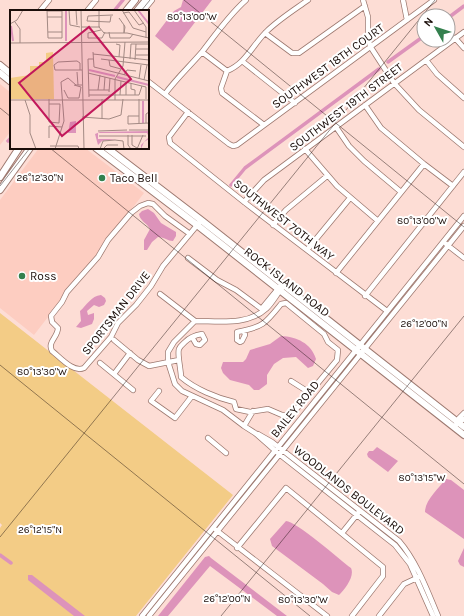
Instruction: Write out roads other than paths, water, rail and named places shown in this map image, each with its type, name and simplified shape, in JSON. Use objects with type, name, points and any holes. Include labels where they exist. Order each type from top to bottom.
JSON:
[{"type":"main road","points":[[127,10],[135,0]]},
{"type":"main road","points":[[138,10],[146,0]]},
{"type":"main road","points":[[1,68],[10,73]]},
{"type":"main road","points":[[1,68],[10,81]]},
{"type":"main road","points":[[0,177],[18,149]]},
{"type":"main road","points":[[0,190],[29,149]]},
{"type":"main road","name":"ROCK ISLAND ROAD","points":[[97,149],[199,223]]},
{"type":"main road","name":"ROCK ISLAND ROAD","points":[[108,149],[199,223],[360,349],[464,427]]},
{"type":"main road","name":"ROCK ISLAND ROAD","points":[[459,423],[464,435]]},
{"type":"street","points":[[41,10],[48,0]]},
{"type":"street","points":[[88,10],[96,0]]},
{"type":"street","points":[[144,10],[152,0]]},
{"type":"street","points":[[165,94],[178,77],[202,52],[236,8],[246,0]]},
{"type":"street","points":[[227,71],[236,68],[265,33],[308,0]]},
{"type":"street","points":[[363,0],[368,17],[368,36],[370,46],[394,83],[419,110],[464,147]]},
{"type":"street","points":[[403,0],[407,20]]},
{"type":"street","name":"SOUTHWEST 18TH COURT","points":[[188,112],[233,146],[237,145],[434,0]]},
{"type":"street","points":[[265,33],[292,53],[296,54],[365,6]]},
{"type":"street","points":[[456,39],[464,48]]},
{"type":"street","name":"SOUTHWEST 19TH STREET","points":[[244,202],[264,180],[442,48]]},
{"type":"street","points":[[202,52],[227,71]]},
{"type":"street","points":[[426,60],[438,74],[464,98]]},
{"type":"street","points":[[242,61],[295,102]]},
{"type":"street","points":[[227,71],[221,88],[222,93],[264,125]]},
{"type":"street","points":[[149,82],[188,112]]},
{"type":"street","points":[[365,105],[381,128],[453,186]]},
{"type":"street","name":"SOUTHWEST 70TH WAY","points":[[188,112],[169,137],[170,143],[365,296],[387,311]]},
{"type":"street","points":[[336,127],[349,146],[364,161],[401,192]]},
{"type":"street","points":[[305,149],[327,176],[350,198],[378,220]]},
{"type":"street","points":[[336,273],[424,164]]},
{"type":"street","points":[[365,296],[464,172]]},
{"type":"street","points":[[274,224],[286,210],[327,176]]},
{"type":"street","points":[[307,250],[350,198]]},
{"type":"street","name":"SPORTSMAN DRIVE","points":[[190,234],[165,216],[153,204],[148,203],[140,206],[131,213],[108,240],[98,257],[67,292],[51,316],[52,322],[58,328],[56,336],[50,343],[52,351],[75,369],[80,370],[84,368],[111,337],[118,323],[140,300],[156,279],[163,266],[190,234],[199,223]]},
{"type":"street","name":"BAILEY ROAD","points":[[360,349],[387,311],[464,216]]},
{"type":"street","name":"BAILEY ROAD","points":[[148,616],[278,450],[360,349],[464,226]]},
{"type":"street","points":[[443,242],[464,258]]},
{"type":"street","points":[[188,258],[217,280],[236,290],[252,301],[262,311]]},
{"type":"street","points":[[160,294],[195,321],[235,322],[252,318],[266,309],[281,287]]},
{"type":"street","points":[[192,337],[179,348],[181,377],[217,398],[234,402],[236,409],[253,411],[268,409],[288,416],[293,413],[337,360],[338,350],[328,342],[324,334],[286,303],[282,304],[260,327],[237,332]]},
{"type":"street","points":[[168,362],[168,352],[174,342],[195,321]]},
{"type":"street","points":[[235,322],[237,340],[242,342],[245,335],[244,331]]},
{"type":"street","points":[[114,340],[138,360],[149,366],[179,360]]},
{"type":"street","points":[[114,374],[130,353]]},
{"type":"street","name":"WOODLANDS BOULEVARD","points":[[168,362],[175,384],[182,391],[223,410],[278,450],[358,512],[399,541],[413,561],[433,616]]},
{"type":"street","points":[[100,363],[133,390]]},
{"type":"street","points":[[290,381],[310,393]]},
{"type":"street","points":[[159,391],[151,401],[175,418],[192,396]]},
{"type":"street","points":[[244,426],[253,411]]},
{"type":"street","points":[[459,423],[459,418],[464,412]]},
{"type":"street","points":[[208,438],[226,452]]},
{"type":"street","points":[[237,548],[286,488],[383,567],[384,576],[352,616]]},
{"type":"street","points":[[342,533],[358,512]]},
{"type":"street","points":[[215,529],[237,548],[327,616]]},
{"type":"street","name":"BAILEY ROAD","points":[[142,616],[215,529]]},
{"type":"street","points":[[379,616],[404,584],[418,577]]},
{"type":"street","name":"WOODLANDS BOULEVARD","points":[[418,577],[438,616]]},
{"type":"waterway","points":[[115,10],[123,0]]},
{"type":"waterway","points":[[456,12],[464,6]]},
{"type":"waterway","points":[[388,62],[416,42]]},
{"type":"waterway","points":[[231,185],[245,168],[379,69]]},
{"type":"waterway","points":[[0,555],[11,563]]},
{"type":"place","name":"Taco Bell","points":[[102,178]]},
{"type":"place","name":"Ross","points":[[22,276]]}]
